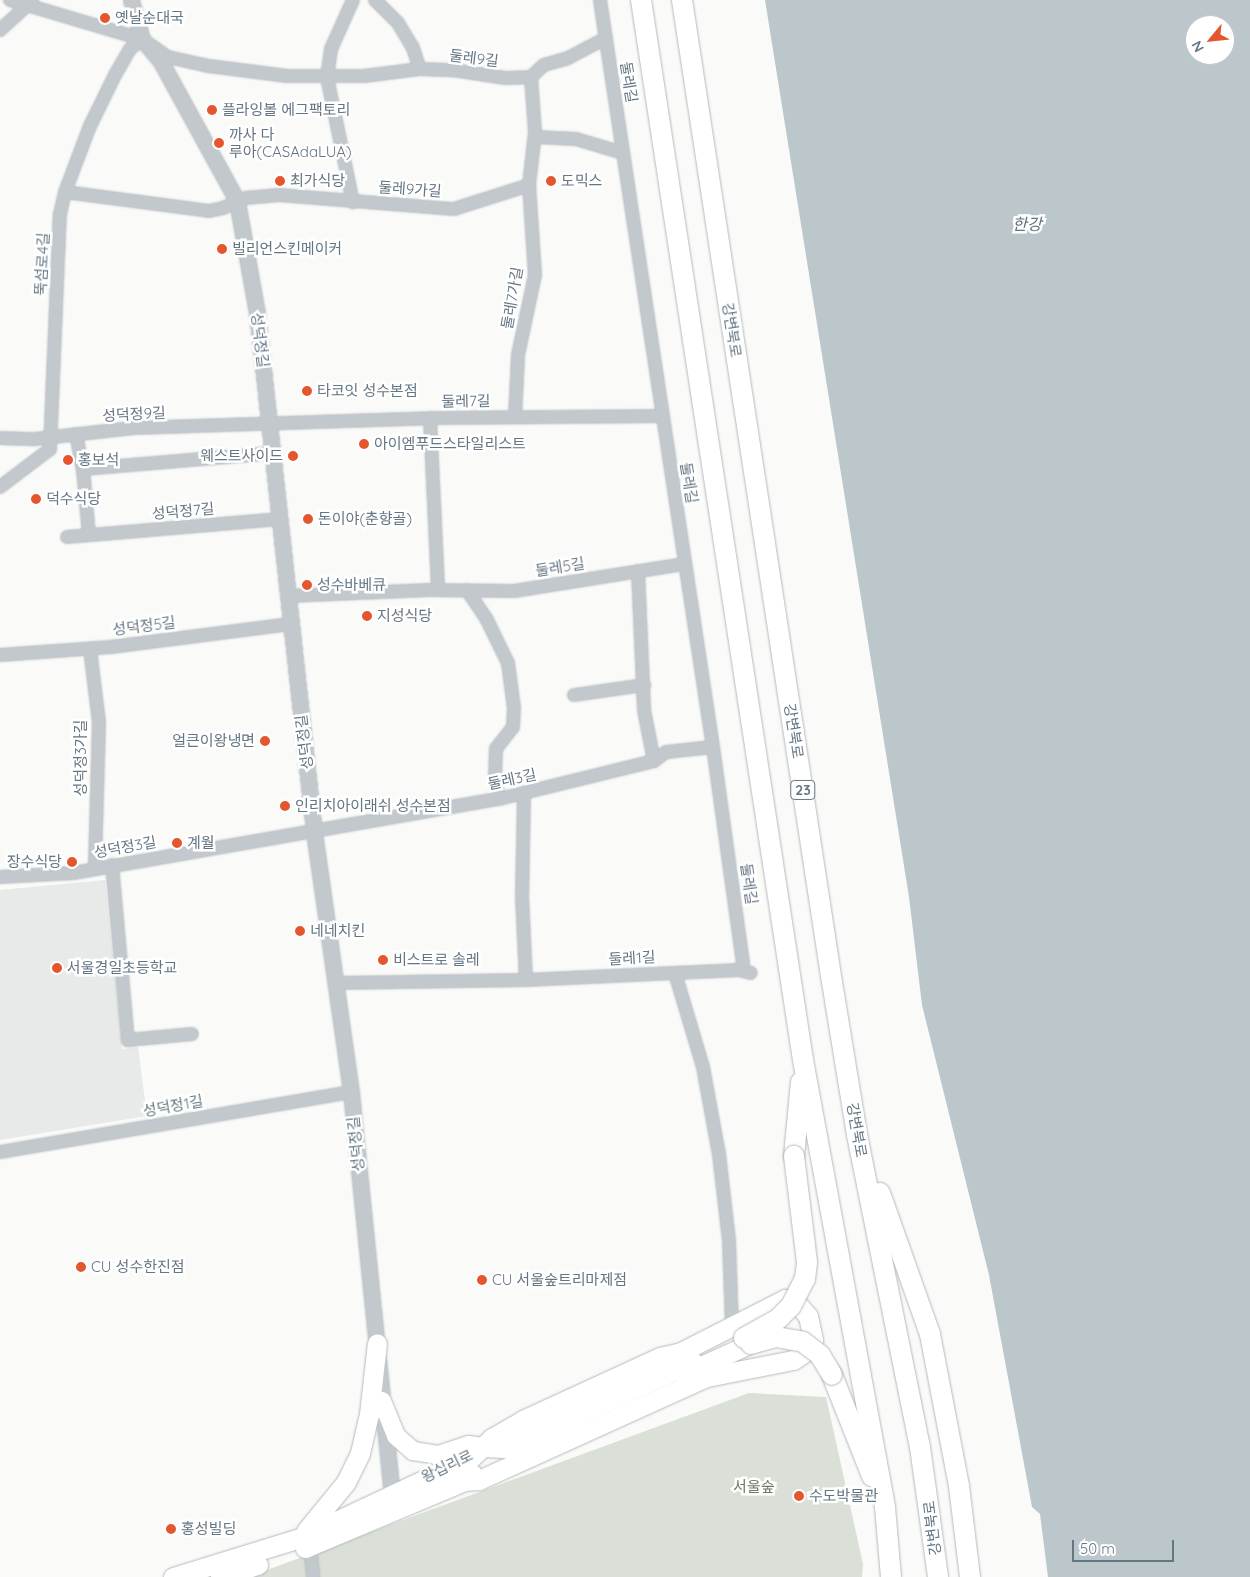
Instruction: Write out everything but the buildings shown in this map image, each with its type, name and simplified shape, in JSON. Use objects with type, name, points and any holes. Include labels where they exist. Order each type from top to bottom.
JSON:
[{"type":"highway","points":[[641,0],[803,1060],[885,1507],[891,1577]]},
{"type":"highway","name":"강변북로","points":[[682,0],[855,1123],[920,1447],[938,1577]]},
{"type":"highway","points":[[741,1337],[778,1320],[791,1306],[805,1280],[805,1236],[794,1156],[803,1060]]},
{"type":"highway","points":[[855,1123],[930,1334],[959,1486],[970,1577]]},
{"type":"highway","points":[[741,1337],[776,1337],[803,1342],[820,1355],[832,1375],[885,1507]]},
{"type":"main road","points":[[382,1401],[396,1436],[413,1451],[438,1455],[468,1445],[484,1447],[492,1438],[523,1420],[660,1357],[741,1337],[776,1302],[794,1299],[808,1316],[813,1340],[808,1350],[792,1360],[706,1377],[479,1480],[464,1481]]},
{"type":"main road","name":"왕십리로","points":[[392,1502],[464,1481],[476,1471],[523,1445],[741,1337]]},
{"type":"main road","points":[[305,1542],[346,1482],[360,1453],[368,1414],[376,1343]]},
{"type":"main road","name":"왕십리로","points":[[220,1577],[305,1542],[392,1502],[472,1457],[484,1447],[505,1448],[523,1445]]},
{"type":"main road","name":"왕십리로","points":[[173,1577],[305,1542]]},
{"type":"street","name":"둘레9길","points":[[10,0],[30,2],[142,39],[168,57],[209,66],[265,74],[327,77],[364,76],[420,69],[453,70],[506,78],[531,77]]},
{"type":"street","name":"성덕정길","points":[[131,0],[142,39],[161,62],[237,202],[257,314],[314,832],[337,982],[351,1092],[392,1502]]},
{"type":"street","points":[[352,0],[331,49],[327,77],[353,202]]},
{"type":"street","points":[[375,0],[398,23],[413,48],[420,69]]},
{"type":"street","name":"둘레길","points":[[600,0],[745,971]]},
{"type":"street","points":[[0,30],[30,2]]},
{"type":"street","points":[[529,185],[535,137],[531,77],[544,65],[574,56],[606,38]]},
{"type":"street","name":"뚝섬로4길","points":[[0,487],[50,448],[60,214],[65,192],[90,126],[115,74],[130,49],[142,39]]},
{"type":"street","points":[[535,137],[576,139],[623,153]]},
{"type":"street","name":"둘레9가길","points":[[65,192],[209,211],[257,196],[280,195],[462,209],[529,185]]},
{"type":"street","name":"둘레7가길","points":[[516,417],[518,355],[535,276],[529,185]]},
{"type":"street","name":"둘레7길","points":[[270,426],[430,418],[663,416]]},
{"type":"street","points":[[430,418],[438,590]]},
{"type":"street","name":"성덕정9길","points":[[0,438],[49,437],[133,428],[270,426]]},
{"type":"street","points":[[76,434],[83,469],[89,535]]},
{"type":"street","points":[[83,469],[273,453]]},
{"type":"street","name":"성덕정7길","points":[[67,537],[280,519]]},
{"type":"street","name":"둘레5길","points":[[288,596],[438,590],[514,591],[685,564]]},
{"type":"street","points":[[638,571],[646,734],[654,761]]},
{"type":"street","points":[[467,590],[487,620],[508,663],[514,708],[513,727],[496,749],[495,779],[498,799]]},
{"type":"street","name":"성덕정5길","points":[[0,655],[90,648],[291,624]]},
{"type":"street","name":"성덕정3가길","points":[[90,648],[99,722],[96,868]]},
{"type":"street","points":[[574,695],[644,685]]},
{"type":"street","name":"둘레3길","points":[[314,832],[524,795],[654,761],[666,752],[712,746]]},
{"type":"street","points":[[524,795],[522,896],[526,980]]},
{"type":"street","name":"성덕정3길","points":[[0,876],[96,868],[314,832]]},
{"type":"street","points":[[112,865],[128,1040],[192,1034]]},
{"type":"street","name":"둘레1길","points":[[337,982],[526,980],[745,971]]},
{"type":"street","points":[[675,973],[703,1067],[719,1154],[741,1337]]},
{"type":"street","name":"성덕정1길","points":[[0,1152],[351,1092]]},
{"type":"street","points":[[305,1542],[313,1577]]},
{"type":"shaded area","name":"서울경일초등학교","points":[[105,880],[122,1049],[138,1047],[147,1116],[0,1140],[0,890]]},
{"type":"green space","name":"서울숲","points":[[749,1393],[826,1397],[863,1564],[862,1577],[248,1577]]},
{"type":"water","name":"한강","points":[[765,0],[1250,0],[1250,1577],[1048,1577],[1040,1514],[1032,1507],[989,1275],[922,1005],[909,897]]},
{"type":"place","name":"옛날순대국","points":[[105,18]]},
{"type":"place","name":"플라잉볼 에그팩토리","points":[[212,110]]},
{"type":"place","name":"까사 다 루아(CASAdaLUA)","points":[[219,143]]},
{"type":"place","name":"최가식당","points":[[280,181]]},
{"type":"place","name":"도믹스","points":[[551,181]]},
{"type":"place","name":"빌리언스킨메이커","points":[[222,249]]},
{"type":"place","name":"타코잇 성수본점","points":[[307,391]]},
{"type":"place","name":"아이엠푸드스타일리스트","points":[[364,444]]},
{"type":"place","name":"웨스트사이드","points":[[293,456]]},
{"type":"place","name":"홍보석","points":[[68,460]]},
{"type":"place","name":"덕수식당","points":[[36,499]]},
{"type":"place","name":"돈이야(춘향골)","points":[[308,519]]},
{"type":"place","name":"성수바베큐","points":[[307,585]]},
{"type":"place","name":"지성식당","points":[[367,616]]},
{"type":"place","name":"얼큰이왕냉면","points":[[265,741]]},
{"type":"place","name":"인리치아이래쉬 성수본점","points":[[285,806]]},
{"type":"place","name":"계월","points":[[177,843]]},
{"type":"place","name":"장수식당","points":[[72,862]]},
{"type":"place","name":"네네치킨","points":[[300,931]]},
{"type":"place","name":"비스트로 솔레","points":[[383,960]]},
{"type":"place","name":"서울경일초등학교","points":[[57,968]]},
{"type":"place","name":"CU 성수한진점","points":[[81,1267]]},
{"type":"place","name":"CU 서울숲트리마제점","points":[[482,1280]]},
{"type":"place","name":"수도박물관","points":[[799,1496]]},
{"type":"place","name":"홍성빌딩","points":[[171,1529]]}]
